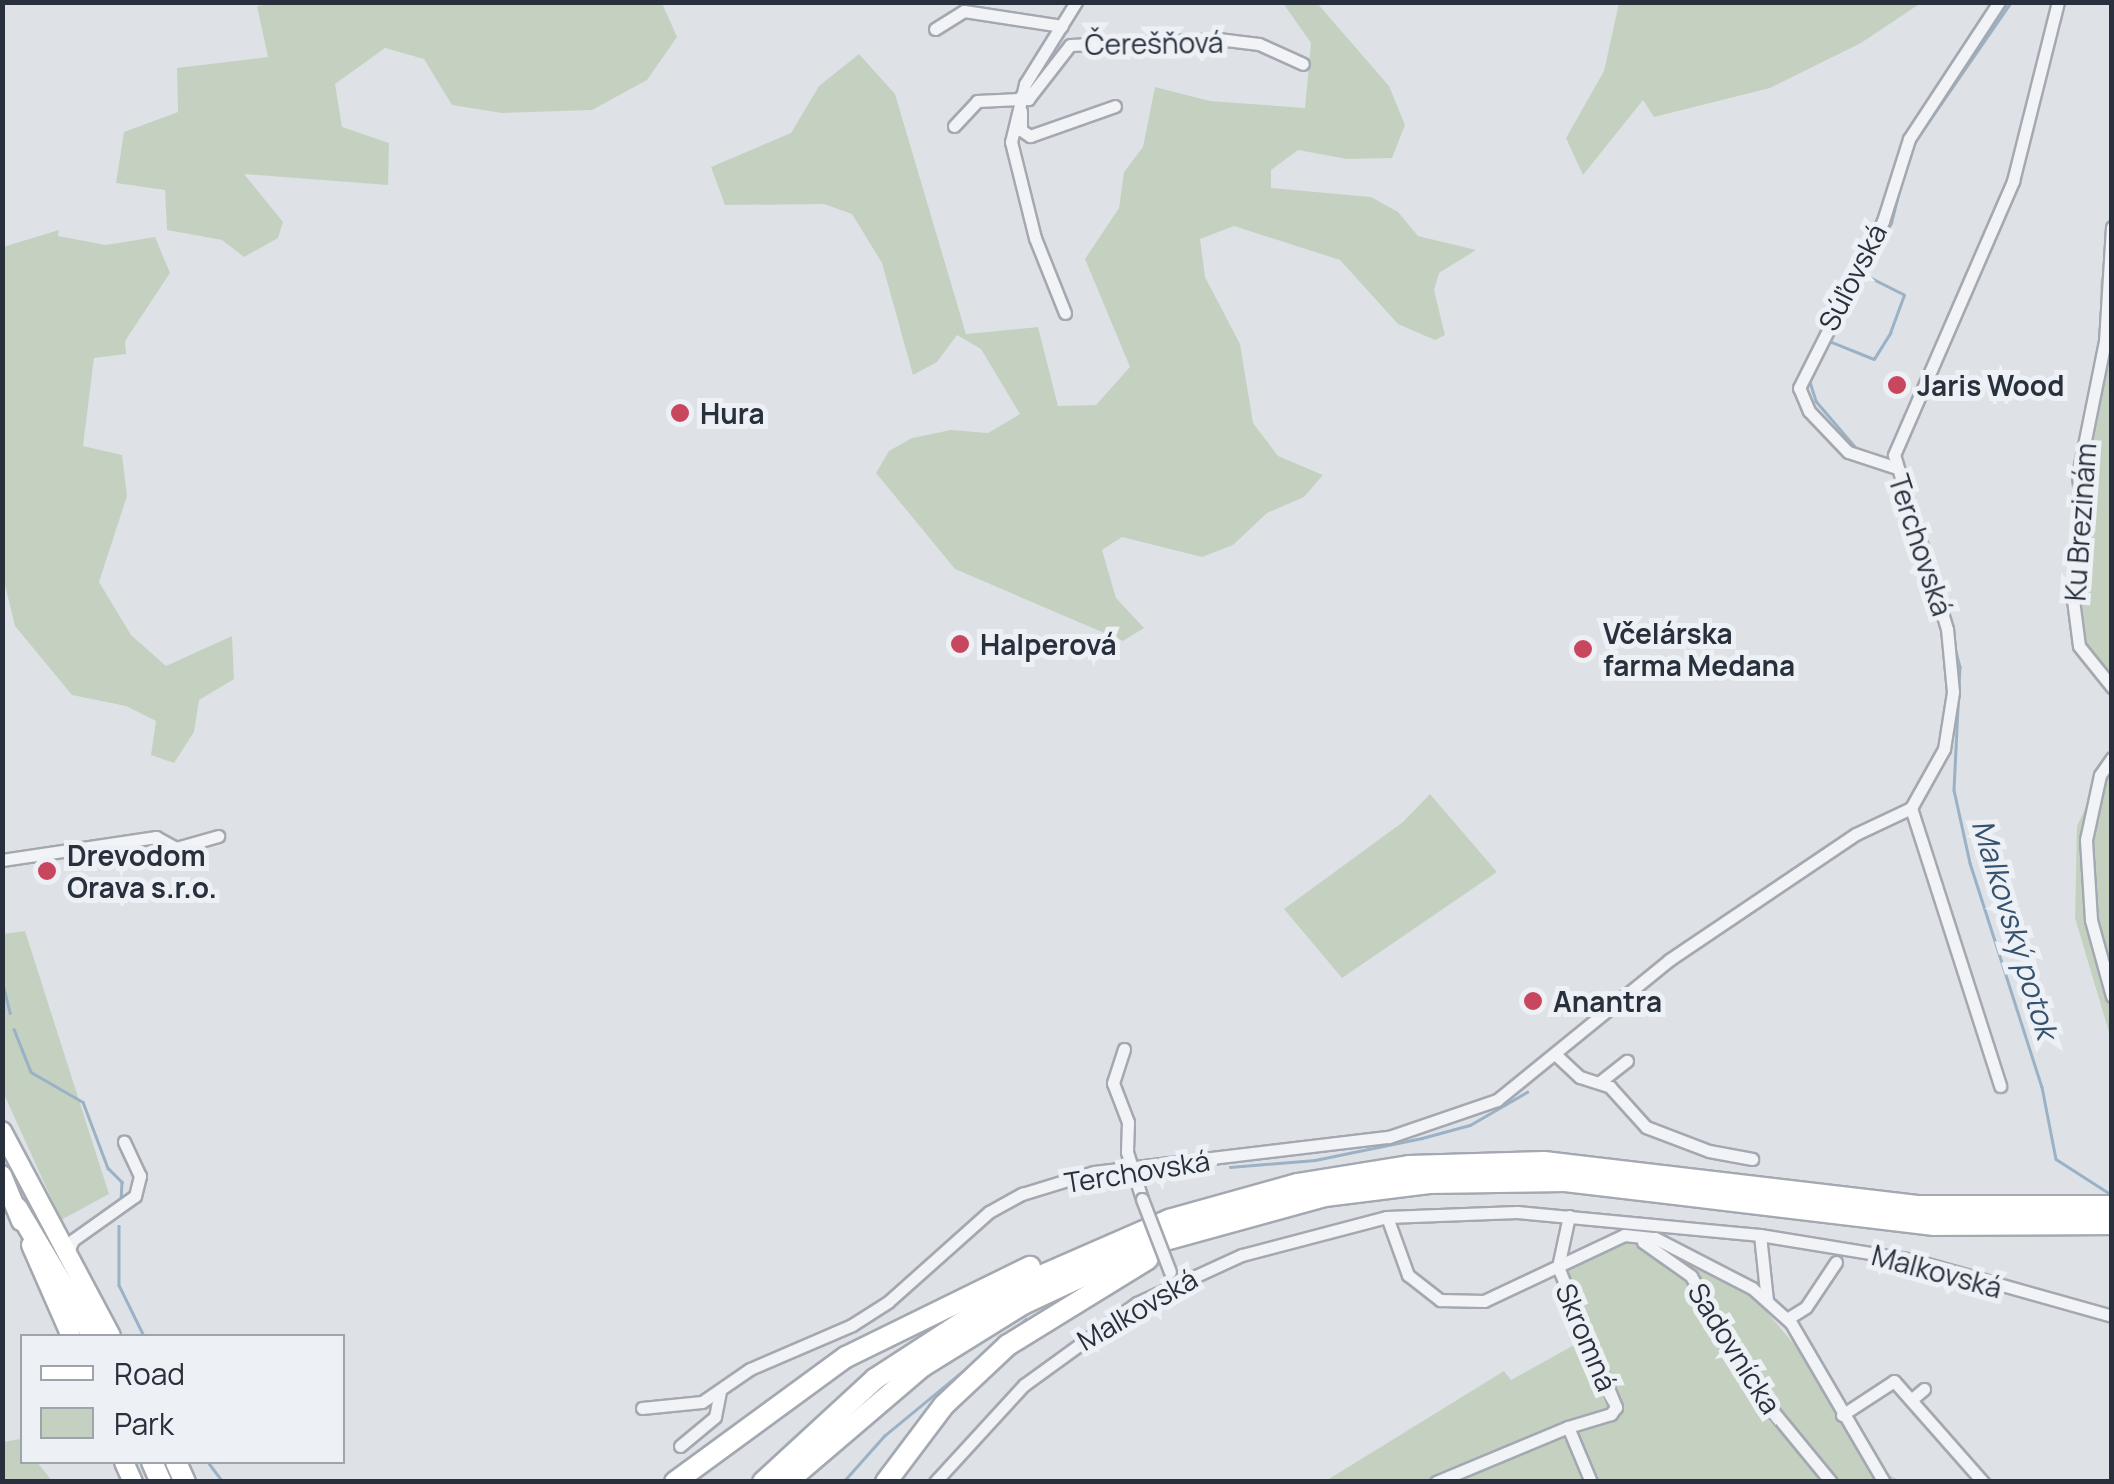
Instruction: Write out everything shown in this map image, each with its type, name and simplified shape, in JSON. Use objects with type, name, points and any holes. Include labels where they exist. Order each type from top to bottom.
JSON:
[{"type":"highway","points":[[676,1482],[819,1373],[894,1330],[1075,1248],[1279,1188],[1454,1164],[1597,1166],[1921,1206],[2112,1206]]},
{"type":"highway","points":[[787,1482],[874,1404],[978,1330],[1116,1259],[1230,1219],[1372,1189],[1525,1180],[1644,1188],[1934,1225],[2112,1224]]},
{"type":"highway","points":[[17,1208],[92,1334]]},
{"type":"highway","points":[[886,1482],[944,1406],[1008,1345],[1088,1290],[1230,1219]]},
{"type":"highway","points":[[763,1482],[838,1410],[926,1343],[1018,1286],[1122,1237]]},
{"type":"highway","points":[[694,1482],[743,1430]]},
{"type":"main road","points":[[2,1131],[47,1223],[110,1334]]},
{"type":"main road","points":[[2,1175],[70,1334]]},
{"type":"street","name":"Čerešňová","points":[[1066,313],[1021,192],[1011,142],[1023,98],[1076,2]]},
{"type":"street","name":"Súľovská","points":[[1894,462],[1848,452],[1809,411],[1801,378],[1883,221],[1909,138],[1999,2]]},
{"type":"street","name":"Terchovská","points":[[642,1408],[702,1402],[750,1369],[888,1302],[957,1237],[1022,1194],[1131,1168],[1389,1137],[1497,1100],[1668,960],[1856,834],[1911,808],[1944,749],[1953,692],[1948,628],[1894,462],[2013,181],[2058,2]]},
{"type":"street","name":"Čerešňová","points":[[935,29],[964,11],[1062,26]]},
{"type":"street","name":"Čerešňová","points":[[1023,98],[1070,46],[1218,39],[1258,44],[1303,64]]},
{"type":"street","points":[[954,126],[977,101],[1023,98],[1020,121],[1030,136],[1115,106]]},
{"type":"street","name":"Ku Brezinám","points":[[2112,227],[2105,257],[2105,342],[2078,475],[2082,515],[2072,592],[2079,646],[2112,687]]},
{"type":"street","points":[[2112,758],[2100,775],[2086,840],[2091,920],[2112,996]]},
{"type":"street","points":[[1911,808],[2000,1086]]},
{"type":"street","points":[[2,860],[156,836],[176,848],[218,836]]},
{"type":"street","name":"Terchovská","points":[[1124,1049],[1112,1083],[1128,1122],[1131,1168],[1172,1277]]},
{"type":"street","points":[[1555,1054],[1580,1077],[1600,1081],[1646,1126],[1710,1151],[1752,1158]]},
{"type":"street","points":[[1600,1081],[1627,1060]]},
{"type":"street","points":[[66,1258],[77,1237],[121,1207],[140,1176],[124,1141]]},
{"type":"street","name":"Malkovská","points":[[935,1482],[1052,1361],[1172,1277],[1310,1233],[1387,1217],[1439,1212],[1568,1216],[1760,1235],[1912,1260],[2112,1316]]},
{"type":"street","name":"Skromná","points":[[1568,1216],[1558,1267],[1616,1407],[1611,1414],[1568,1427],[1591,1482]]},
{"type":"street","points":[[1387,1217],[1408,1275],[1440,1300],[1484,1302],[1624,1235],[1655,1238],[1768,1302],[1787,1320],[1884,1482]]},
{"type":"street","points":[[47,1223],[77,1237]]},
{"type":"street","name":"Sadovnícka","points":[[1624,1235],[1680,1262],[1753,1388],[1831,1482]]},
{"type":"street","points":[[1760,1235],[1768,1302]]},
{"type":"street","points":[[1787,1320],[1806,1307],[1836,1262]]},
{"type":"street","points":[[1842,1415],[1894,1381],[1983,1482]]},
{"type":"street","points":[[1911,1400],[1924,1389]]},
{"type":"street","points":[[680,1446],[714,1417],[720,1392]]},
{"type":"street","points":[[1436,1482],[1568,1427]]},
{"type":"green space","points":[[283,2],[662,3],[677,37],[647,80],[592,110],[502,113],[452,105],[424,59],[385,48],[335,84],[342,127],[389,143],[388,185],[244,174],[283,222],[278,238],[244,257],[222,240],[167,230],[165,190],[116,183],[124,132],[178,112],[177,68],[268,57],[257,6]]},
{"type":"green space","points":[[1619,2],[1921,3],[1861,43],[1770,88],[1654,117],[1643,100],[1583,175],[1566,138],[1604,71]]},
{"type":"green space","points":[[1283,3],[1317,3],[1389,86],[1405,125],[1392,158],[1347,159],[1298,150],[1271,170],[1271,188],[1371,197],[1398,212],[1418,236],[1476,250],[1439,273],[1434,290],[1445,335],[1435,340],[1398,324],[1340,260],[1234,226],[1200,239],[1205,277],[1240,344],[1253,423],[1278,456],[1323,475],[1304,497],[1267,513],[1233,545],[1202,557],[1122,537],[1102,550],[1116,598],[1144,628],[1123,641],[955,569],[876,473],[889,451],[912,438],[951,430],[988,433],[1020,414],[981,349],[957,335],[937,362],[913,375],[882,263],[852,214],[824,204],[725,205],[711,167],[791,133],[819,86],[859,54],[895,94],[966,334],[1038,327],[1058,406],[1096,405],[1130,367],[1085,259],[1119,208],[1124,172],[1143,147],[1155,87],[1210,101],[1305,108],[1311,43]]},
{"type":"green space","points":[[2111,220],[2111,689],[2078,644],[2072,591],[2078,491],[2102,385],[2100,285]]},
{"type":"green space","points":[[59,230],[58,236],[106,245],[155,237],[170,273],[125,341],[126,354],[94,358],[83,446],[122,455],[127,496],[99,582],[131,635],[166,666],[232,636],[234,679],[199,700],[194,732],[174,763],[151,755],[156,721],[126,706],[72,695],[15,626],[3,577],[3,247]]},
{"type":"green space","points":[[2111,754],[2111,1039],[2075,918],[2077,826]]},
{"type":"green space","points":[[1430,794],[1497,872],[1342,978],[1284,909],[1403,822]]},
{"type":"green space","points":[[25,931],[109,1194],[61,1220],[3,1092],[3,934]]},
{"type":"green space","points":[[1630,1237],[1647,1238],[1747,1289],[1800,1351],[1867,1464],[1901,1481],[1324,1482],[1504,1371],[1511,1380],[1585,1339],[1553,1273]]},
{"type":"green space","points":[[20,1439],[20,1464],[39,1464],[52,1481],[3,1481],[3,1442]]},
{"type":"waterway","name":"Malkovský potok","points":[[1913,144],[2011,2]]},
{"type":"waterway","name":"Malkovský potok","points":[[1829,341],[1874,359],[1890,333],[1904,295],[1868,277],[1868,265],[1891,223],[1899,190]]},
{"type":"waterway","name":"Malkovský potok","points":[[1809,379],[1816,401],[1857,449]]},
{"type":"waterway","name":"Malkovský potok","points":[[1931,557],[1960,667],[1954,790],[1970,863],[2042,1087],[2056,1159],[2112,1195]]},
{"type":"waterway","points":[[2,980],[10,1013]]},
{"type":"waterway","points":[[14,1029],[31,1072],[83,1102],[108,1168],[122,1182],[121,1200]]},
{"type":"waterway","points":[[1230,1167],[1315,1160],[1422,1138],[1470,1125],[1527,1092]]},
{"type":"waterway","points":[[119,1226],[119,1285],[143,1334]]},
{"type":"waterway","points":[[843,1482],[884,1436],[1026,1319]]},
{"type":"waterway","points":[[210,1464],[223,1482]]},
{"type":"place","name":"Jaris Wood","points":[[1897,385]]},
{"type":"place","name":"Hura","points":[[680,413]]},
{"type":"place","name":"Halperová","points":[[960,644]]},
{"type":"place","name":"Včelárska farma Medana","points":[[1583,649]]},
{"type":"place","name":"Drevodom Orava s.r.o.","points":[[47,871]]},
{"type":"place","name":"Anantra","points":[[1533,1001]]}]
